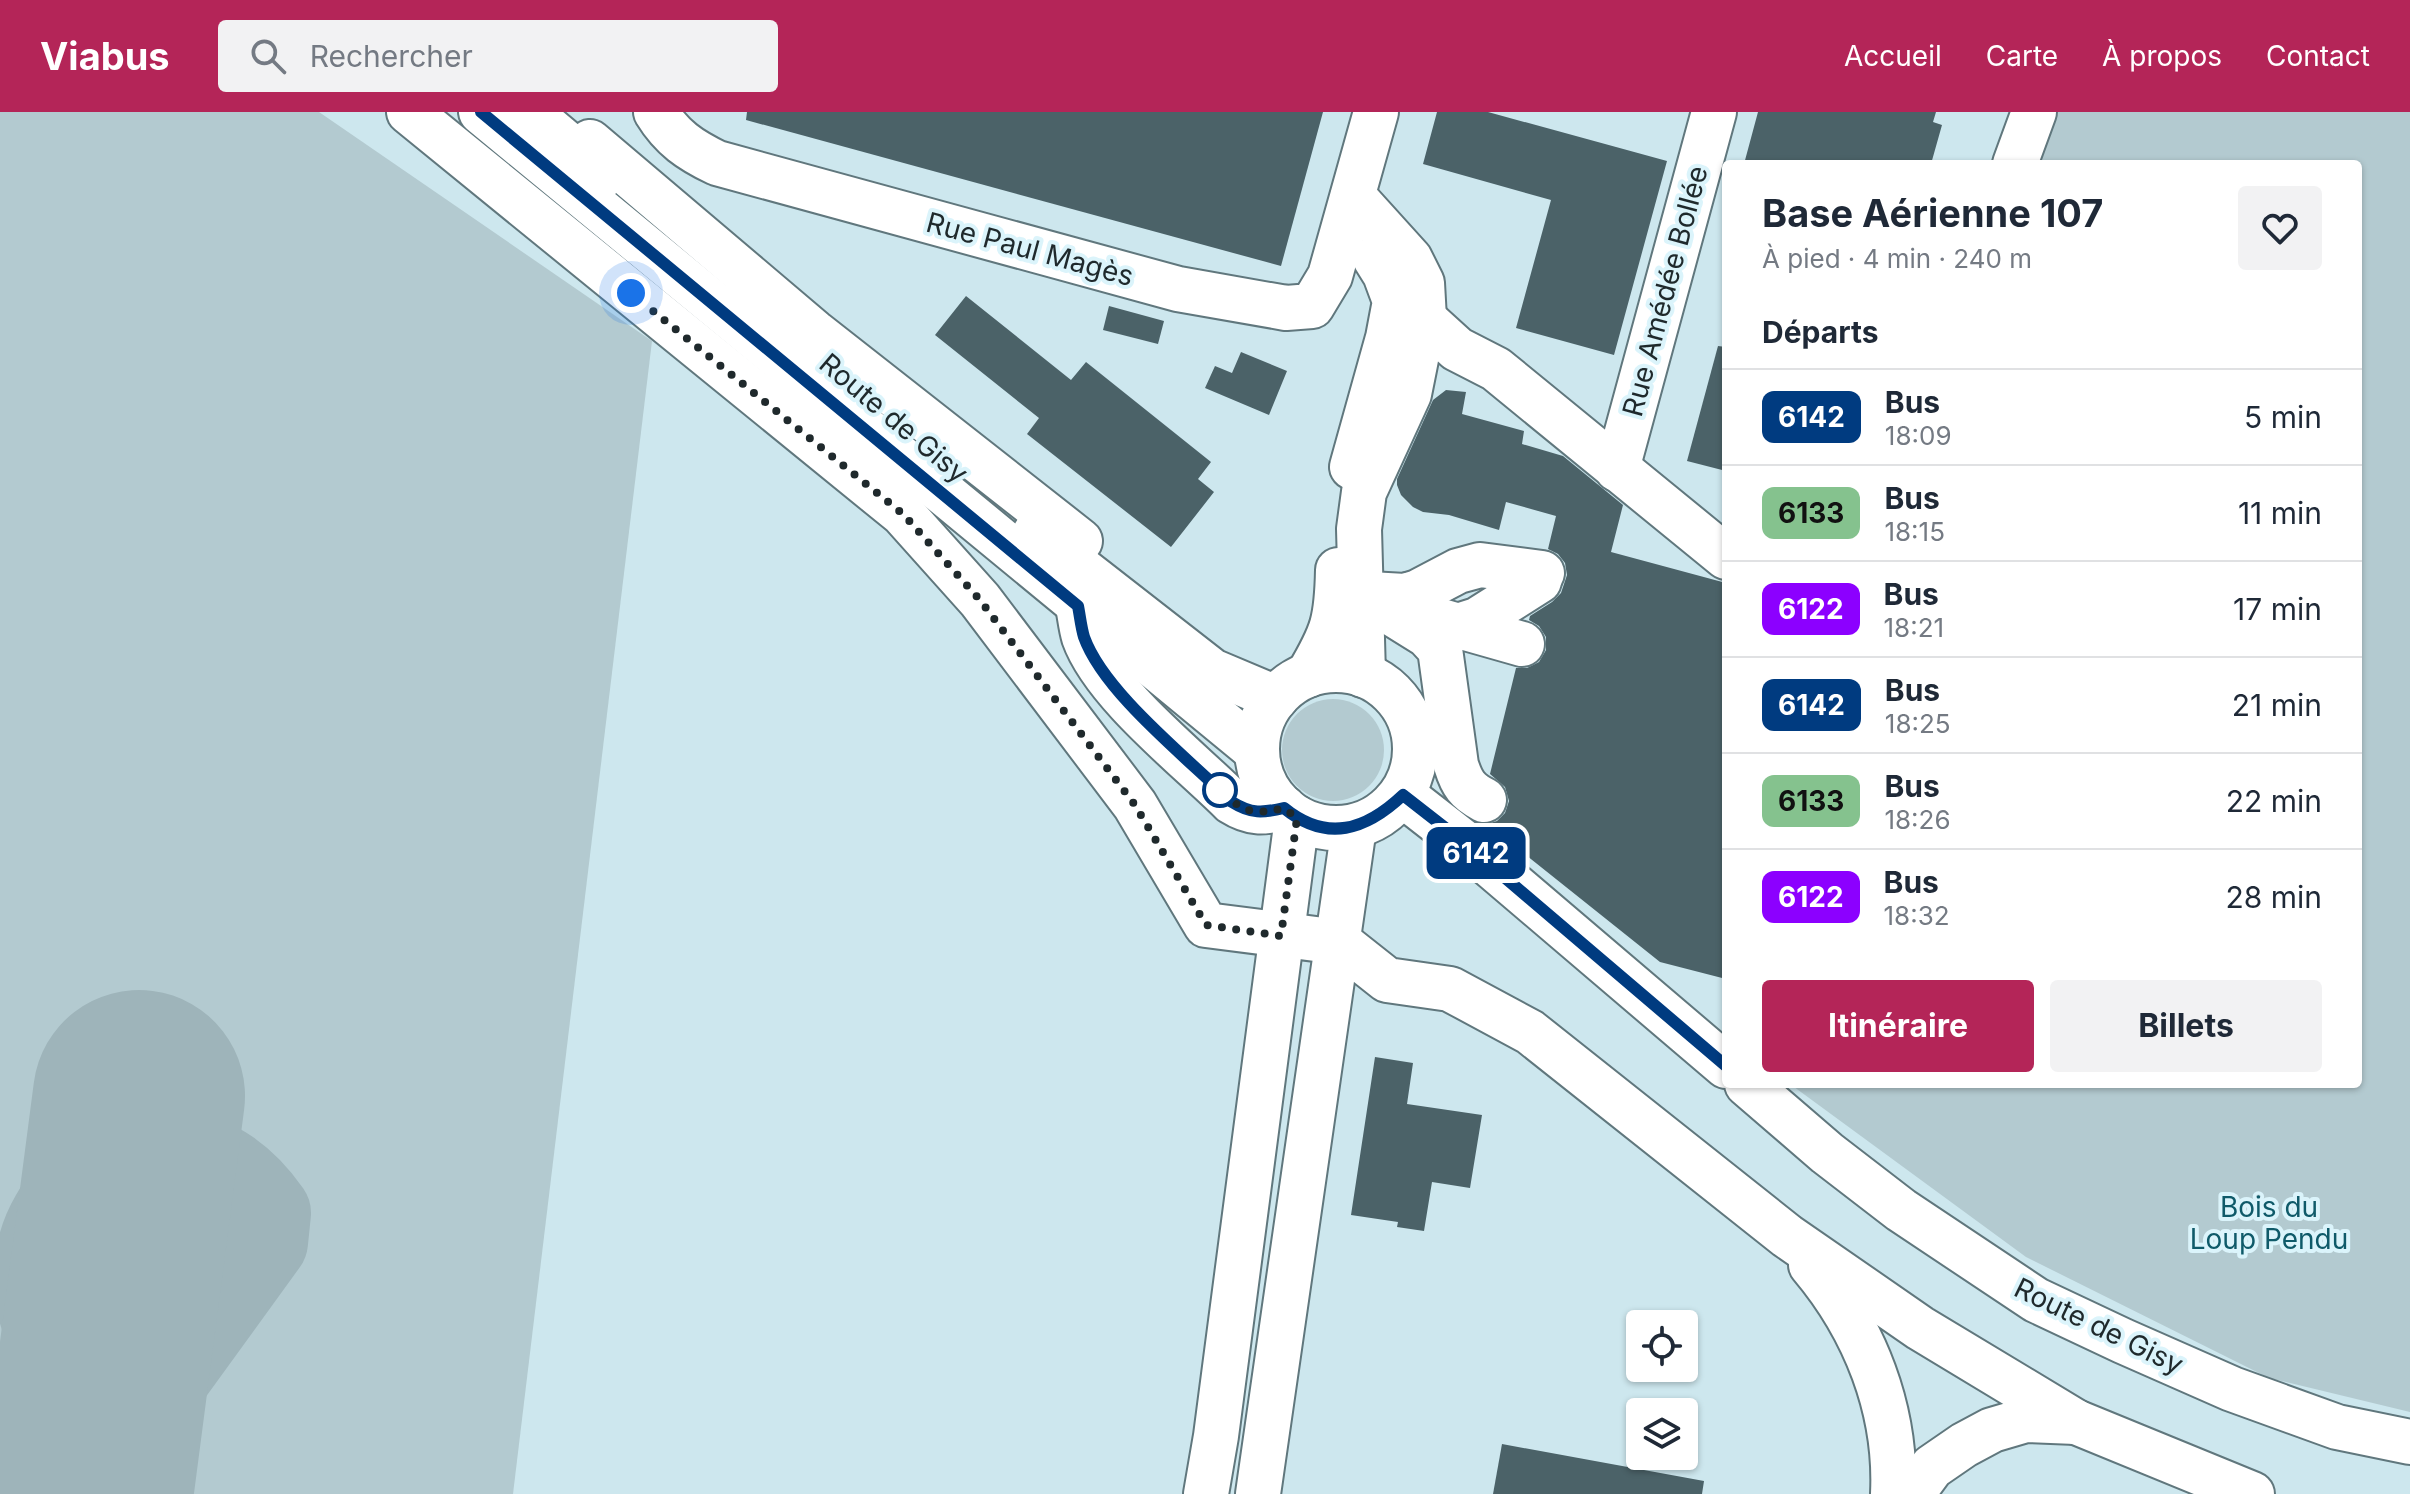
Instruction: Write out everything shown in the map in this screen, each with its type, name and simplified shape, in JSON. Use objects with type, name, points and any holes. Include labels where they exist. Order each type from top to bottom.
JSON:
[{"type":"street","points":[[409,112],[903,514],[980,600],[1135,805],[1206,925],[1339,942],[1387,980],[1450,989],[1530,1032],[1787,1236],[1920,1328],[2076,1422],[2252,1494]]},
{"type":"street","name":"Route de Gisy","points":[[481,112],[1257,751]]},
{"type":"street","name":"Route de Gisy","points":[[529,112],[995,502],[1212,671],[1290,687]]},
{"type":"street","points":[[556,112],[814,332],[1198,635],[1290,687]]},
{"type":"street","name":"Rue Paul Magès","points":[[656,112],[668,131],[689,150],[717,163],[1178,289],[1286,308],[1312,306],[1330,276],[1353,196]]},
{"type":"street","points":[[1376,112],[1353,196],[1364,240],[1410,310],[1457,349],[1496,369],[1722,554]]},
{"type":"street","name":"Rue Amédée Bollée","points":[[1617,469],[1714,112]]},
{"type":"street","points":[[2016,160],[2034,112]]},
{"type":"street","points":[[1363,675],[1363,606],[1338,544],[1346,491],[1410,310]]},
{"type":"street","points":[[1290,687],[1332,670],[1363,675],[1380,683],[1399,701],[1412,724],[1416,750],[1412,775],[1403,795],[1386,811],[1354,827],[1334,829],[1315,826],[1290,813],[1276,801],[1262,778],[1257,751],[1265,714],[1363,606],[1418,592],[1458,571],[1480,565],[1540,577],[1477,620],[1458,626]]},
{"type":"street","points":[[1078,606],[1084,636],[1096,662],[1122,696],[1232,802],[1247,811],[1290,813]]},
{"type":"street","points":[[1363,606],[1458,626],[1522,644]]},
{"type":"street","points":[[1363,606],[1427,635],[1440,649],[1461,783],[1469,792],[1484,800]]},
{"type":"street","points":[[1403,795],[1462,841],[1722,1063]]},
{"type":"street","points":[[1206,1494],[1281,936],[1290,813]]},
{"type":"street","points":[[1258,1494],[1354,827]]},
{"type":"street","name":"Route de Gisy","points":[[1752,1088],[1827,1153],[1901,1210],[2036,1300],[2232,1389],[2337,1427],[2410,1442]]},
{"type":"street","points":[[1787,1236],[1822,1278],[1854,1326],[1873,1369],[1887,1416],[1895,1460],[1893,1494]]},
{"type":"street","points":[[1912,1494],[1932,1467],[1992,1430],[2026,1420],[2076,1422]]},
{"type":"green space","points":[[0,112],[319,112],[652,341],[513,1494],[0,1494]]},
{"type":"green space","name":"Bois du Loup Pendu","points":[[2057,112],[2410,112],[2410,1412],[2269,1378],[2026,1257],[1795,1088],[2362,1088],[2362,160],[2040,160]]},
{"type":"green space","points":[[1333,699],[1353,703],[1369,714],[1380,730],[1384,750],[1380,770],[1369,786],[1353,797],[1333,801],[1313,797],[1297,786],[1286,770],[1282,750],[1286,730],[1297,714],[1313,703]]},
{"type":"building","points":[[747,112],[1323,112],[1281,266],[746,120]]},
{"type":"building","points":[[1437,112],[1488,112],[1667,161],[1614,355],[1516,328],[1551,200],[1423,164]]},
{"type":"building","points":[[1758,112],[1936,112],[1933,122],[1942,125],[1932,160],[1745,160]]},
{"type":"building","points":[[966,296],[1071,380],[1086,362],[1211,462],[1198,479],[1214,492],[1171,547],[1027,434],[1039,418],[935,335]]},
{"type":"building","points":[[1109,306],[1164,321],[1158,344],[1103,330]]},
{"type":"building","points":[[1718,346],[1722,346],[1722,470],[1687,461]]},
{"type":"building","points":[[1241,352],[1287,371],[1269,415],[1205,388],[1215,366],[1232,373]]},
{"type":"building","points":[[1446,390],[1466,392],[1462,414],[1524,431],[1522,444],[1563,456],[1623,505],[1611,552],[1722,582],[1722,978],[1660,962],[1487,824],[1497,821],[1505,813],[1509,801],[1505,787],[1490,774],[1516,668],[1527,668],[1539,662],[1546,650],[1546,637],[1539,626],[1529,620],[1530,616],[1561,593],[1567,575],[1565,563],[1558,554],[1548,549],[1556,516],[1506,502],[1499,530],[1449,515],[1423,512],[1401,495],[1397,479],[1433,400]]},
{"type":"building","points":[[1375,1057],[1413,1063],[1407,1104],[1482,1115],[1470,1188],[1432,1182],[1424,1231],[1397,1227],[1398,1222],[1351,1215]]},
{"type":"building","points":[[1502,1444],[1626,1467],[1626,1470],[1644,1470],[1704,1481],[1702,1494],[1493,1494]]},
{"type":"taxiway","points":[[88,1486],[265,1242],[268,1213],[240,1181],[213,1163],[181,1153],[166,1153],[114,1164],[89,1178],[69,1196],[53,1217],[42,1241],[37,1268],[38,1297],[46,1326],[62,1353],[101,1390]]},
{"type":"runway","points":[[87,1494],[139,1096]]},
{"type":"bus line","name":"6142","points":[[481,112],[1078,606],[1084,636],[1096,662],[1122,696],[1232,802],[1247,811],[1262,813],[1284,808],[1315,826],[1334,829],[1371,821],[1403,795],[1462,841],[1722,1063]]},
{"type":"route","points":[[631,293],[903,514],[980,600],[1135,805],[1206,925],[1281,936],[1297,818],[1284,808],[1262,813],[1247,811],[1232,802],[1216,786],[1220,790]]}]
